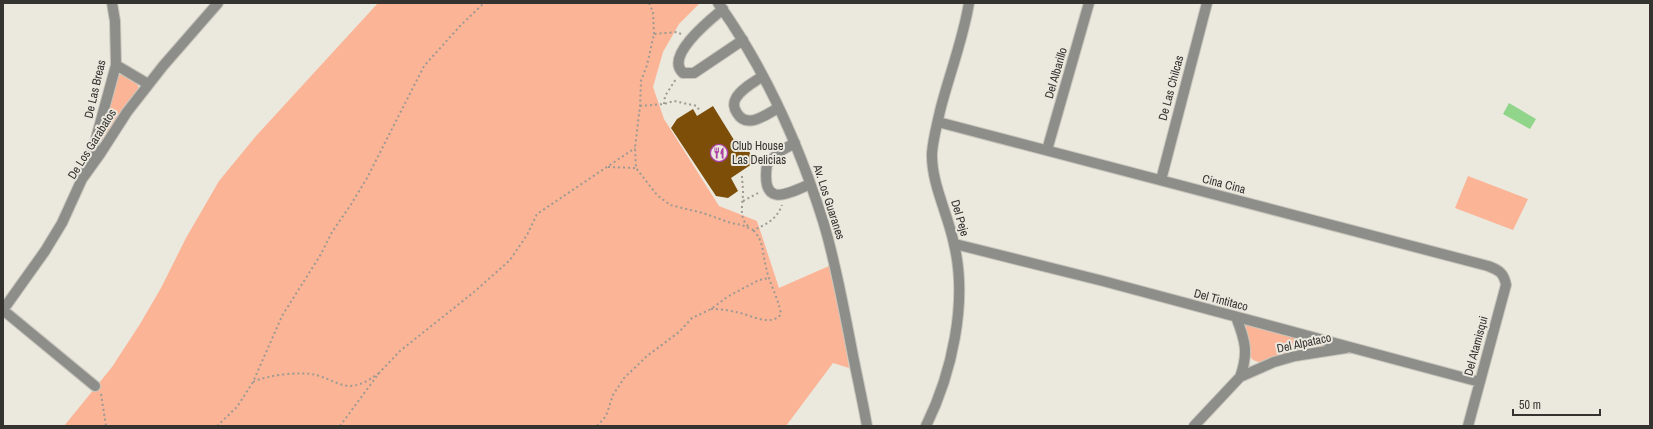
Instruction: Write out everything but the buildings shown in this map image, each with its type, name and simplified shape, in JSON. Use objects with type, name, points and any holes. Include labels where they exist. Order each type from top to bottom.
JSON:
[{"type":"street","name":"De Las Breas","points":[[82,179],[95,142],[116,65],[115,22],[112,3]]},
{"type":"street","name":"De Los Garabatos","points":[[3,310],[45,251],[62,223],[82,179],[127,112],[148,84],[218,3]]},
{"type":"street","name":"Del Peje","points":[[926,426],[940,392],[956,332],[959,287],[958,263],[955,244],[936,180],[932,153],[938,122],[969,3]]},
{"type":"street","name":"Del Albarillo","points":[[1047,150],[1089,3]]},
{"type":"street","name":"De Las Chilcas","points":[[1161,180],[1207,3]]},
{"type":"street","points":[[721,6],[691,39],[679,58],[679,70],[689,74],[694,72],[743,40]]},
{"type":"street","name":"Av. Los Guaranes","points":[[721,6],[743,40],[795,143],[824,223],[839,282],[867,426]]},
{"type":"street","points":[[116,65],[148,84]]},
{"type":"street","points":[[762,76],[736,97],[734,103],[737,115],[742,119],[756,120],[778,108]]},
{"type":"street","name":"Cina Cina","points":[[938,122],[1488,266],[1502,273]]},
{"type":"street","points":[[795,143],[782,150],[767,164],[766,181],[768,189],[773,193],[786,195],[810,184]]},
{"type":"street","name":"Del Tintitaco","points":[[955,244],[1104,281],[1480,382]]},
{"type":"street","name":"Del Atamisqui","points":[[1468,426],[1506,285],[1502,273]]},
{"type":"street","points":[[3,310],[95,386]]},
{"type":"street","name":"Del Alpataco","points":[[1236,317],[1244,341],[1246,358],[1240,377]]},
{"type":"street","name":"Del Alpataco","points":[[1194,426],[1240,377],[1274,362],[1295,356],[1352,347]]},
{"type":"street","points":[[1246,358],[1261,368]]},
{"type":"path","points":[[217,426],[237,407],[253,382],[282,316],[321,254],[332,232],[367,178],[424,66],[460,26],[484,3]]},
{"type":"path","points":[[649,3],[652,12],[654,34],[647,65],[641,81],[640,106],[635,148],[636,168],[657,195],[670,205],[703,213],[753,230],[772,220],[780,211],[786,195]]},
{"type":"path","points":[[654,34],[678,32],[691,39]]},
{"type":"path","points":[[664,104],[665,96],[681,72]]},
{"type":"path","points":[[640,106],[664,104],[674,101],[697,106],[699,110]]},
{"type":"path","points":[[340,426],[379,374],[400,351],[474,292],[510,260],[527,235],[537,214],[635,148]]},
{"type":"path","points":[[607,167],[618,166],[636,168]]},
{"type":"path","points":[[711,309],[737,312],[760,320],[771,320],[779,317],[781,314],[766,267],[762,244],[753,230],[745,224],[741,212],[743,201],[742,176]]},
{"type":"path","points":[[743,201],[768,189]]},
{"type":"path","points":[[597,426],[606,416],[613,395],[624,378],[647,356],[679,332],[692,318],[711,309],[727,297],[743,288],[769,278]]},
{"type":"path","points":[[253,382],[274,375],[315,375],[352,386],[366,382],[379,374]]},
{"type":"path","points":[[95,386],[102,396],[106,426]]},
{"type":"shaded area","points":[[378,3],[700,3],[679,24],[663,52],[653,87],[664,119],[719,206],[757,221],[779,288],[829,266],[841,318],[849,368],[833,363],[786,426],[64,426],[112,367],[140,324],[161,288],[186,238],[219,181],[256,136]]},
{"type":"shaded area","points":[[119,75],[123,75],[137,83],[139,89],[91,163],[115,78]]},
{"type":"shaded area","points":[[1509,103],[1536,119],[1530,129],[1503,114]]},
{"type":"shaded area","points":[[1468,176],[1528,199],[1513,230],[1455,208]]},
{"type":"shaded area","points":[[1251,324],[1324,344],[1326,346],[1261,363],[1253,360],[1249,355],[1245,328],[1247,325]]},
{"type":"place","name":"Club House Las Delicias","points":[[719,153]]}]
